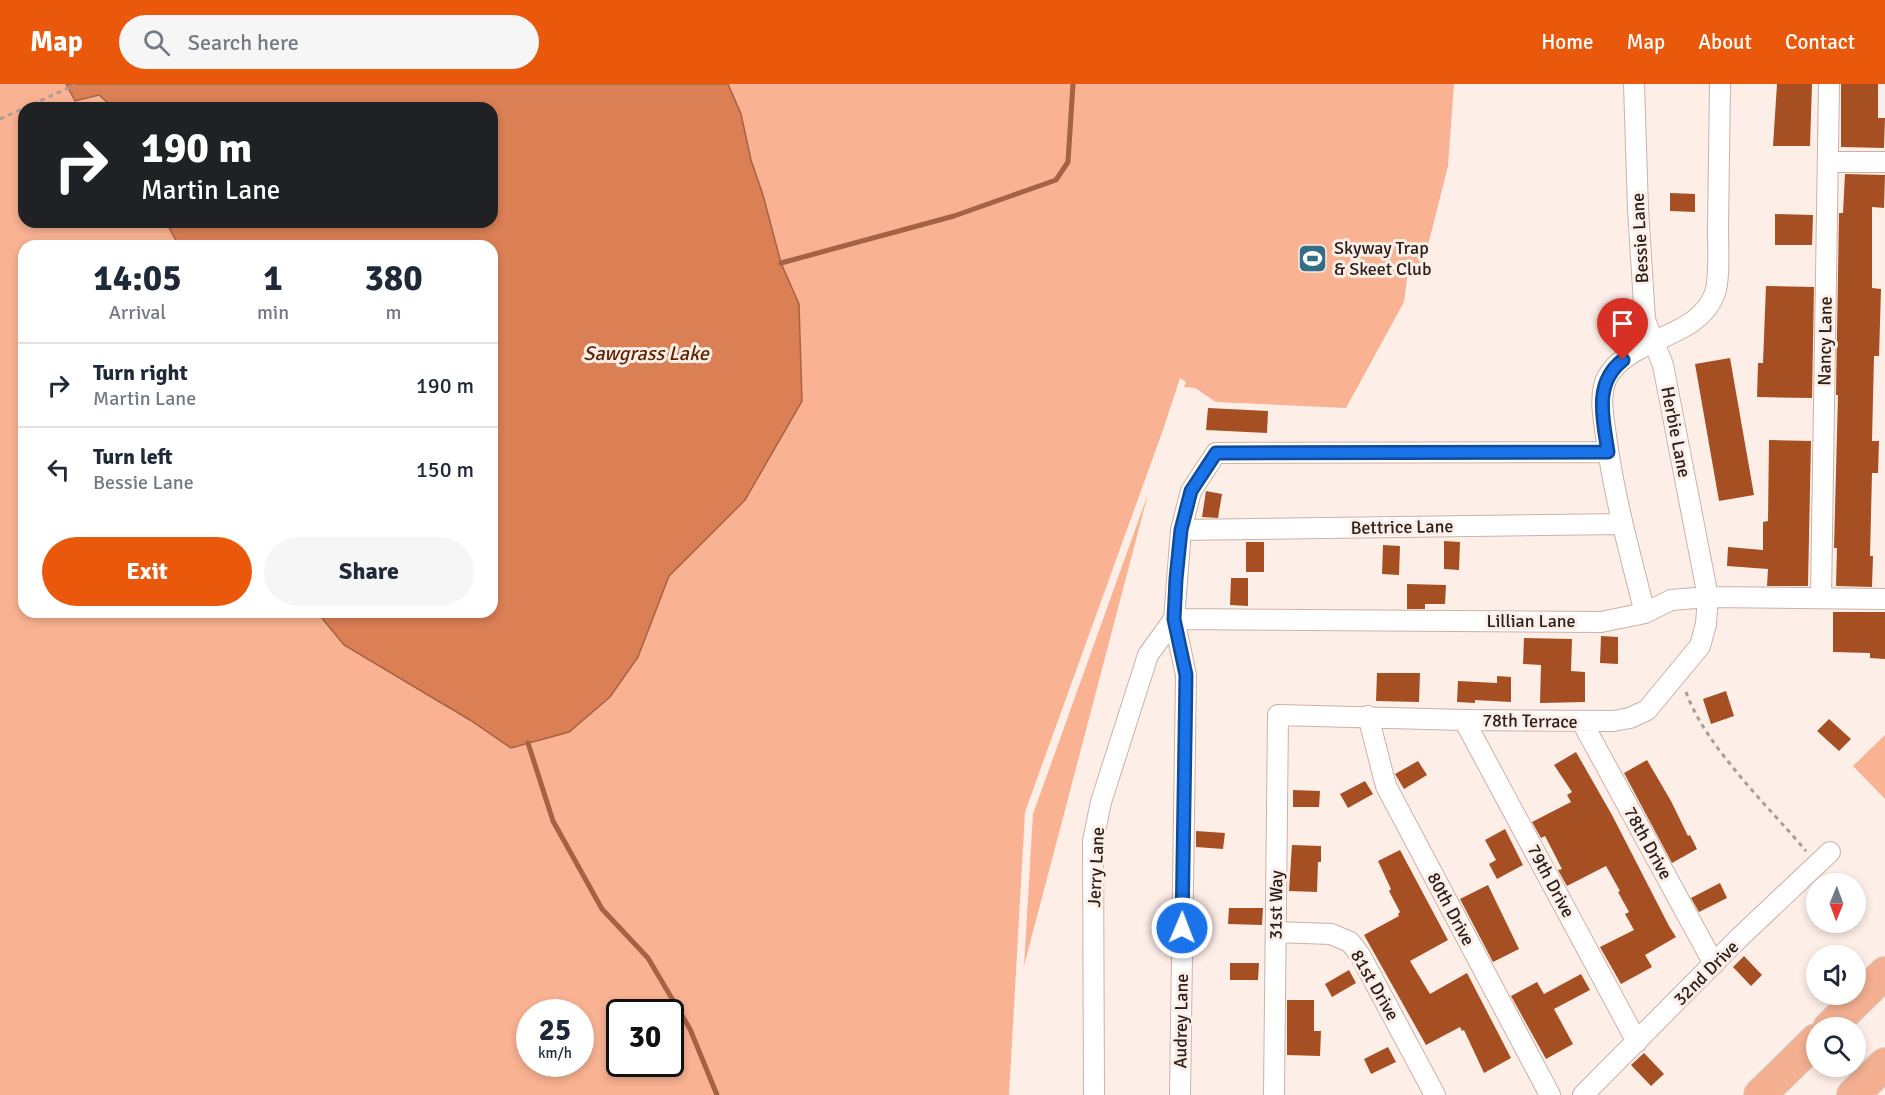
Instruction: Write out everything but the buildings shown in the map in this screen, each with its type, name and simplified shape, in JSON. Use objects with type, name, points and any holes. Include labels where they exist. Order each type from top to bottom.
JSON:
[{"type":"highway","points":[[1840,1017],[1885,973]]},
{"type":"highway","points":[[1760,1095],[1806,1050]]},
{"type":"highway","points":[[1853,1095],[1885,1064]]},
{"type":"street","name":"Bessie Lane","points":[[1634,84],[1638,209],[1646,320],[1653,341]]},
{"type":"street","points":[[1645,613],[1622,524],[1608,452],[1603,412],[1604,385],[1614,367],[1633,352],[1679,331],[1699,317],[1715,292],[1720,84]]},
{"type":"street","name":"Nancy Lane","points":[[1821,598],[1829,84]]},
{"type":"street","points":[[1828,162],[1885,162]]},
{"type":"street","name":"Herbie Lane","points":[[1653,341],[1664,365],[1708,597]]},
{"type":"street","name":"Audrey Lane","points":[[1180,1095],[1186,675],[1174,619],[1181,530],[1191,491],[1216,453],[1608,452]]},
{"type":"street","name":"Bettrice Lane","points":[[1181,530],[1622,524]]},
{"type":"street","name":"Lillian Lane","points":[[1174,619],[1601,622],[1645,613],[1671,600],[1708,597],[1885,599]]},
{"type":"street","name":"78th Terrace","points":[[1278,715],[1582,722],[1630,718],[1647,710],[1700,646],[1706,624],[1708,597]]},
{"type":"street","name":"Jerry Lane","points":[[1094,1095],[1093,841],[1101,802],[1148,655],[1174,619]]},
{"type":"street","name":"31st Way","points":[[1274,1095],[1278,715]]},
{"type":"street","name":"80th Drive","points":[[1368,716],[1386,786],[1550,1095]]},
{"type":"street","name":"79th Drive","points":[[1464,720],[1637,1042]]},
{"type":"street","name":"78th Drive","points":[[1582,722],[1714,964]]},
{"type":"street","name":"32nd Drive","points":[[1583,1095],[1824,858]]},
{"type":"street","name":"81st Drive","points":[[1276,932],[1331,934],[1350,942],[1360,955],[1435,1095]]},
{"type":"path","points":[[37,102],[75,85]]},
{"type":"path","points":[[0,119],[18,111]]},
{"type":"path","points":[[1682,668],[1690,702],[1707,732],[1728,760],[1824,858]]},
{"type":"shaded area","points":[[0,84],[1454,84],[1448,166],[1422,269],[1408,271],[1404,302],[1346,408],[1216,402],[1195,388],[1184,387],[1186,382],[1180,378],[1025,812],[1009,1095],[0,1095]]},
{"type":"shaded area","points":[[1148,494],[1024,966],[1033,814]]},
{"type":"shaded area","points":[[1885,735],[1885,799],[1853,766]]},
{"type":"water","name":"Sawgrass Lake","points":[[66,84],[728,84],[741,114],[751,160],[781,263],[799,304],[802,401],[745,500],[669,576],[638,657],[610,697],[569,732],[511,748],[470,720],[344,645],[322,618],[498,618],[498,240],[176,240],[169,228],[498,228],[498,102],[107,102],[99,95],[75,101]]},
{"type":"waterway","points":[[781,263],[954,216],[1056,180],[1068,162],[1073,84]]},
{"type":"waterway","points":[[528,743],[553,821],[602,909],[648,958],[690,1029],[717,1095]]},
{"type":"place","name":"Skyway Trap & Skeet Club","points":[[1313,258]]},
{"type":"route","points":[[1182,928],[1186,675],[1174,619],[1176,579],[1181,530],[1191,491],[1216,453],[1608,452],[1603,412],[1604,385],[1614,367],[1623,360]]}]
